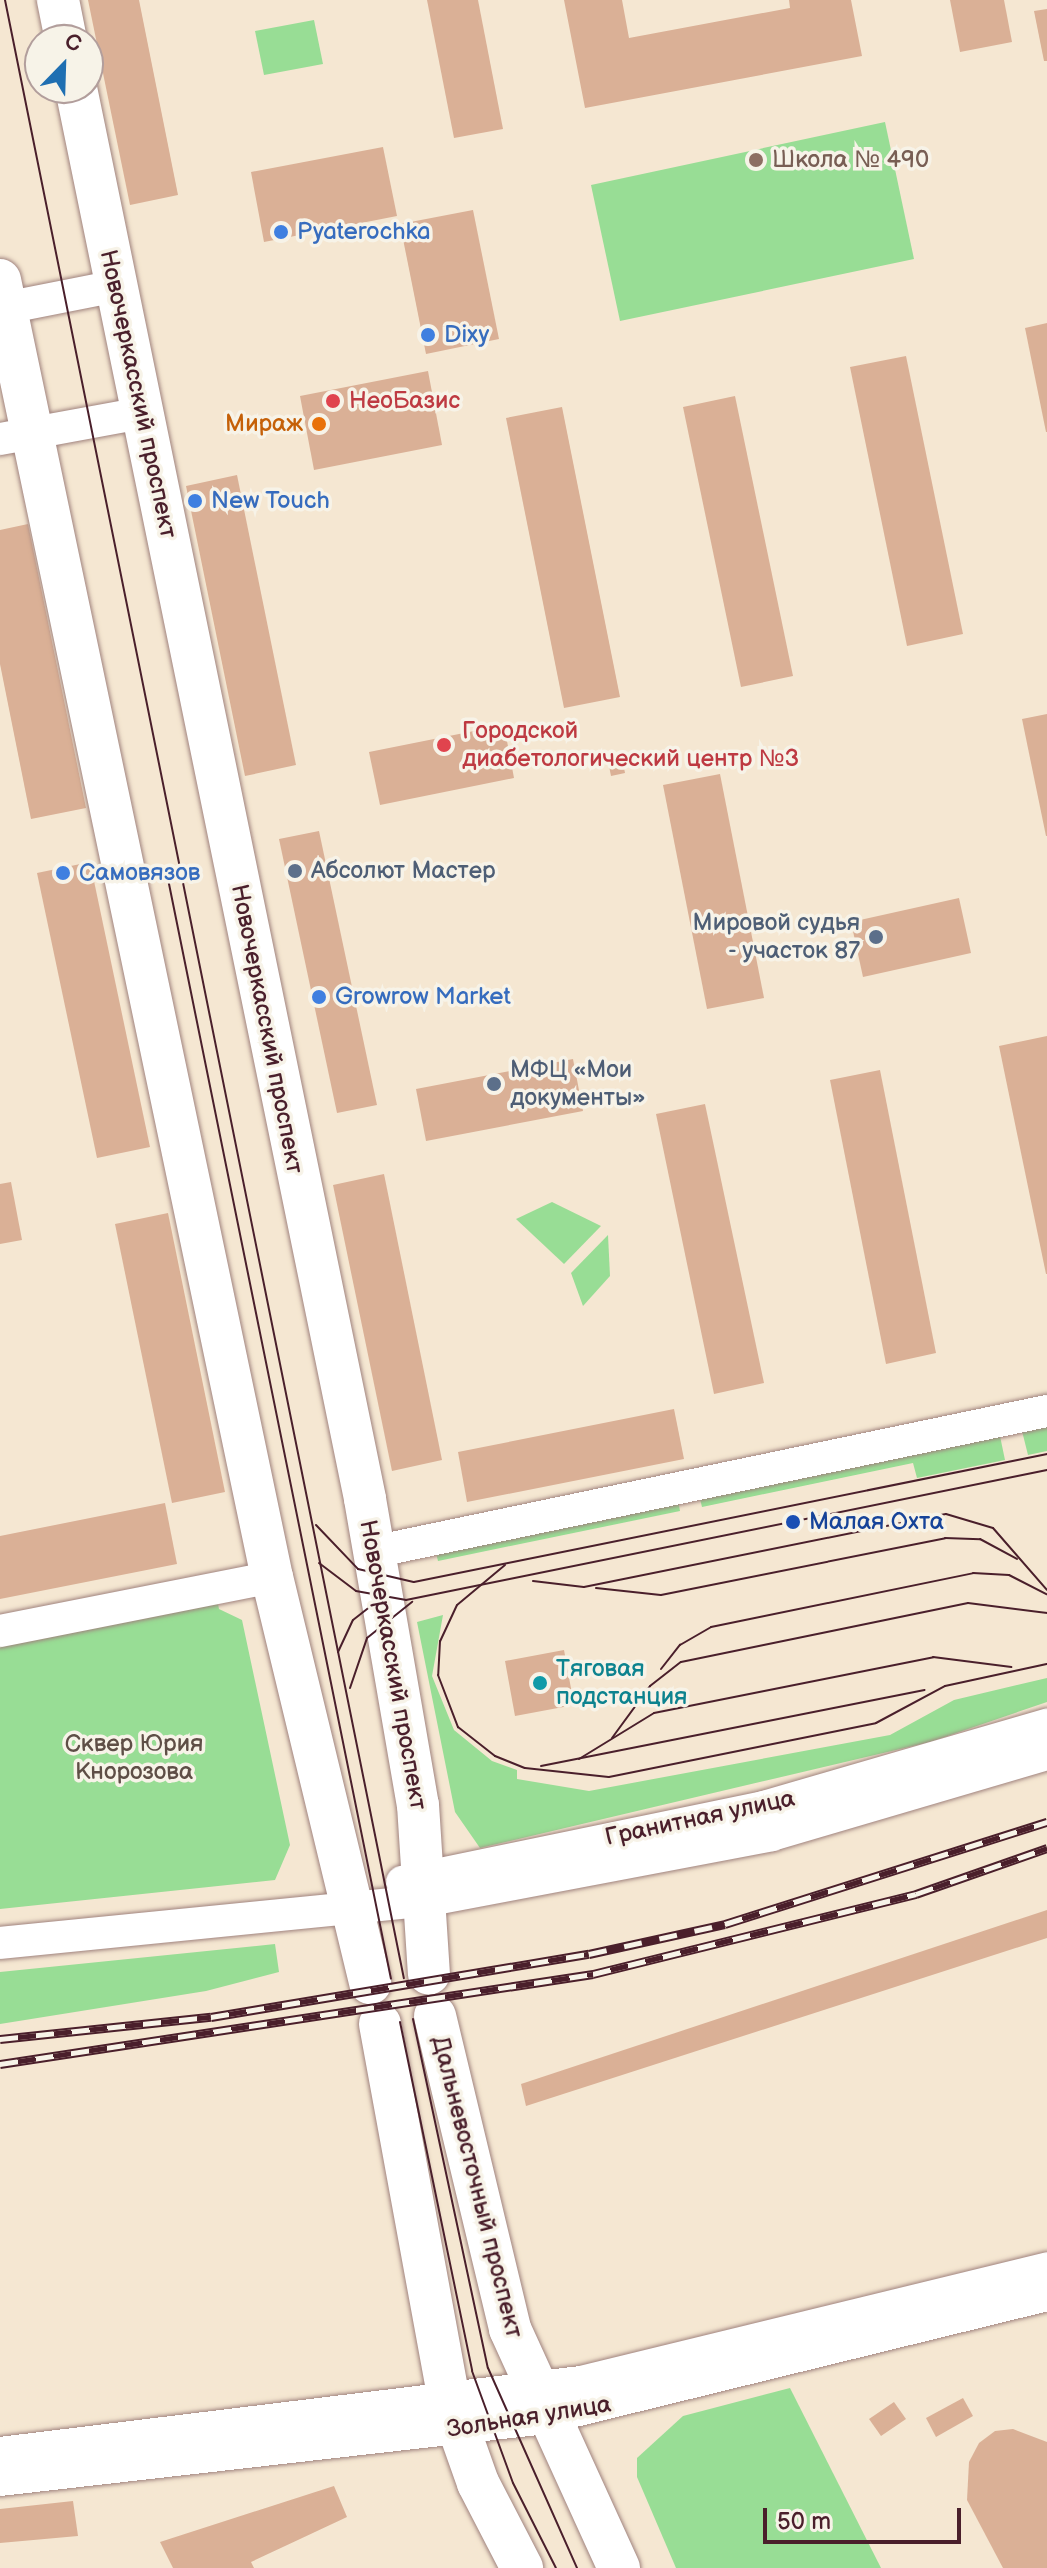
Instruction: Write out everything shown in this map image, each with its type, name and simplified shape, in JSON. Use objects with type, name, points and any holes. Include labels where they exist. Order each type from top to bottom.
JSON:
[{"type":"main road","points":[[58,0],[63,24]]},
{"type":"main road","name":"Новочеркасский проспект","points":[[79,104],[373,1552],[424,1888],[429,1974]]},
{"type":"main road","points":[[2,299],[16,436],[272,1577],[370,1983]]},
{"type":"main road","name":"Дальневосточный проспект","points":[[436,2020],[510,2329],[540,2404],[619,2568]]},
{"type":"main road","points":[[381,2029],[452,2415],[522,2568]]},
{"type":"street","points":[[2,299],[116,286]]},
{"type":"street","points":[[16,436],[142,413]]},
{"type":"street","points":[[373,1552],[1047,1411]]},
{"type":"street","points":[[0,1631],[272,1577]]},
{"type":"street","name":"Гранитная улица","points":[[0,1943],[351,1904],[764,1807],[1047,1725]]},
{"type":"street","name":"Гранитная улица","points":[[424,1888],[772,1835],[1047,1754]]},
{"type":"street","name":"Зольная улица","points":[[540,2404],[1047,2268]]},
{"type":"street","name":"Зольная улица","points":[[0,2480],[540,2404],[1047,2295]]},
{"type":"street","name":"Зольная улица","points":[[0,2453],[452,2415]]},
{"type":"green space","points":[[314,20],[323,64],[264,75],[255,31]]},
{"type":"green space","points":[[885,122],[914,259],[620,321],[591,185]]},
{"type":"green space","points":[[552,1202],[601,1226],[564,1264],[516,1219]]},
{"type":"green space","points":[[608,1235],[610,1276],[583,1306],[571,1273]]},
{"type":"green space","points":[[1047,1419],[1047,1451],[1028,1455],[1022,1431]]},
{"type":"green space","points":[[1000,1436],[1005,1460],[917,1478],[913,1463],[702,1507],[698,1491]]},
{"type":"green space","points":[[677,1495],[680,1511],[438,1561],[434,1545]]},
{"type":"green space","name":"Сквер Юрия Кнорозова","points":[[217,1599],[219,1609],[242,1620],[290,1845],[275,1880],[0,1909],[0,1643]]},
{"type":"green space","points":[[443,1615],[432,1676],[454,1730],[492,1761],[517,1770],[517,1779],[589,1791],[890,1735],[954,1700],[1047,1678],[1047,1702],[930,1742],[480,1848],[455,1812],[417,1622]]},
{"type":"green space","points":[[275,1944],[279,1972],[206,1991],[0,2024],[0,1972]]},
{"type":"green space","points":[[790,2388],[881,2568],[676,2568],[637,2477],[637,2458],[683,2416]]},
{"type":"building","points":[[88,0],[139,0],[178,195],[130,205],[104,78],[104,24],[93,24]]},
{"type":"building","points":[[427,0],[478,0],[503,129],[454,138]]},
{"type":"building","points":[[564,0],[622,0],[629,38],[790,8],[789,0],[851,0],[862,56],[585,108]]},
{"type":"building","points":[[950,0],[1004,0],[1012,42],[960,52]]},
{"type":"building","points":[[1047,9],[1047,61],[1044,61],[1034,11]]},
{"type":"building","points":[[383,147],[397,216],[264,242],[251,172]]},
{"type":"building","points":[[473,210],[499,339],[426,354],[400,224]]},
{"type":"building","points":[[1047,323],[1047,432],[1046,432],[1025,328]]},
{"type":"building","points":[[906,356],[963,634],[907,646],[850,367]]},
{"type":"building","points":[[428,371],[442,445],[314,470],[300,396]]},
{"type":"building","points":[[735,396],[793,676],[741,687],[683,407]]},
{"type":"building","points":[[562,407],[620,697],[564,708],[506,418]]},
{"type":"building","points":[[237,475],[296,765],[245,776],[186,486]]},
{"type":"building","points":[[28,524],[86,808],[31,819],[0,664],[0,530]]},
{"type":"building","points":[[1047,714],[1047,836],[1046,836],[1022,719]]},
{"type":"building","points":[[504,725],[514,778],[380,805],[369,752]]},
{"type":"building","points":[[622,758],[625,773],[611,776],[608,761]]},
{"type":"building","points":[[720,774],[764,998],[707,1009],[663,785]]},
{"type":"building","points":[[319,831],[377,1105],[337,1113],[279,839]]},
{"type":"building","points":[[90,862],[150,1147],[97,1158],[37,873]]},
{"type":"building","points":[[959,898],[971,953],[863,977],[851,922]]},
{"type":"building","points":[[1047,1036],[1047,1274],[1046,1274],[999,1046]]},
{"type":"building","points":[[573,1059],[583,1111],[426,1141],[416,1089]]},
{"type":"building","points":[[880,1070],[936,1353],[886,1364],[830,1080]]},
{"type":"building","points":[[705,1104],[764,1383],[714,1394],[656,1114]]},
{"type":"building","points":[[384,1174],[442,1460],[392,1471],[333,1185]]},
{"type":"building","points":[[11,1182],[22,1240],[0,1244],[0,1184]]},
{"type":"building","points":[[168,1213],[225,1492],[172,1503],[115,1224]]},
{"type":"building","points":[[674,1409],[684,1459],[467,1502],[458,1452]]},
{"type":"building","points":[[165,1503],[177,1564],[0,1599],[0,1536]]},
{"type":"building","name":"Тяговая подстанция","points":[[564,1650],[574,1705],[515,1716],[505,1661]]},
{"type":"building","points":[[1047,1910],[1047,1938],[526,2106],[521,2084]]},
{"type":"building","points":[[963,2398],[973,2416],[936,2437],[926,2418]]},
{"type":"building","points":[[894,2402],[906,2419],[881,2436],[869,2419]]},
{"type":"building","points":[[1013,2429],[1047,2442],[1047,2568],[1003,2568],[967,2500],[969,2462],[979,2443],[995,2431]]},
{"type":"building","points":[[334,2486],[347,2517],[251,2562],[254,2568],[173,2568],[160,2542]]},
{"type":"building","points":[[73,2501],[78,2536],[0,2543],[0,2509]]},
{"type":"tram line","points":[[5,0],[404,1978]]},
{"type":"tram line","points":[[168,879],[391,1979]]},
{"type":"tram line","points":[[316,1525],[358,1569],[414,1582],[1047,1454]]},
{"type":"tram line","points":[[319,1563],[356,1591],[406,1600],[1047,1470]]},
{"type":"tram line","points":[[533,1581],[584,1587],[946,1514],[993,1528],[1047,1590]]},
{"type":"tram line","points":[[596,1588],[661,1595],[945,1538],[980,1539],[1017,1559]]},
{"type":"tram line","points":[[505,1565],[457,1605],[440,1641],[438,1675],[458,1727],[495,1756],[525,1768],[609,1777],[876,1723],[945,1686],[1047,1664]]},
{"type":"tram line","points":[[661,1669],[680,1645],[711,1627],[973,1573],[1009,1575],[1046,1594]]},
{"type":"tram line","points":[[338,1652],[353,1620],[385,1595]]},
{"type":"tram line","points":[[350,1688],[367,1638],[412,1602]]},
{"type":"tram line","points":[[612,1738],[650,1686],[681,1662],[968,1603],[1047,1613]]},
{"type":"tram line","points":[[579,1759],[654,1713],[933,1657],[1011,1667]]},
{"type":"tram line","points":[[541,1766],[925,1690]]},
{"type":"tram line","points":[[413,2019],[488,2368],[577,2568]]},
{"type":"tram line","points":[[400,2022],[472,2371],[513,2483],[556,2568]]},
{"type":"railway","points":[[0,2039],[211,2017],[589,1954],[725,1924],[1047,1822]]},
{"type":"railway","points":[[0,2064],[593,1974],[916,1894],[1047,1848]]},
{"type":"place","name":"Школа № 490","points":[[756,160]]},
{"type":"place","name":"Pyaterochka","points":[[281,232]]},
{"type":"place","name":"Dixy","points":[[428,335]]},
{"type":"place","name":"НеоБазис","points":[[333,401]]},
{"type":"place","name":"Мираж","points":[[319,424]]},
{"type":"place","name":"New Touch","points":[[195,501]]},
{"type":"place","name":"Городской диабетологический центр №3","points":[[444,745]]},
{"type":"place","name":"Абсолют Мастер","points":[[295,871]]},
{"type":"place","name":"Самовязов","points":[[63,873]]},
{"type":"place","name":"Мировой судья - участок 87","points":[[876,937]]},
{"type":"place","name":"Growrow Market","points":[[319,997]]},
{"type":"place","name":"МФЦ «Мои документы»","points":[[494,1084]]},
{"type":"place","name":"Малая Охта","points":[[793,1522]]},
{"type":"place","name":"Тяговая подстанция","points":[[540,1683]]}]
